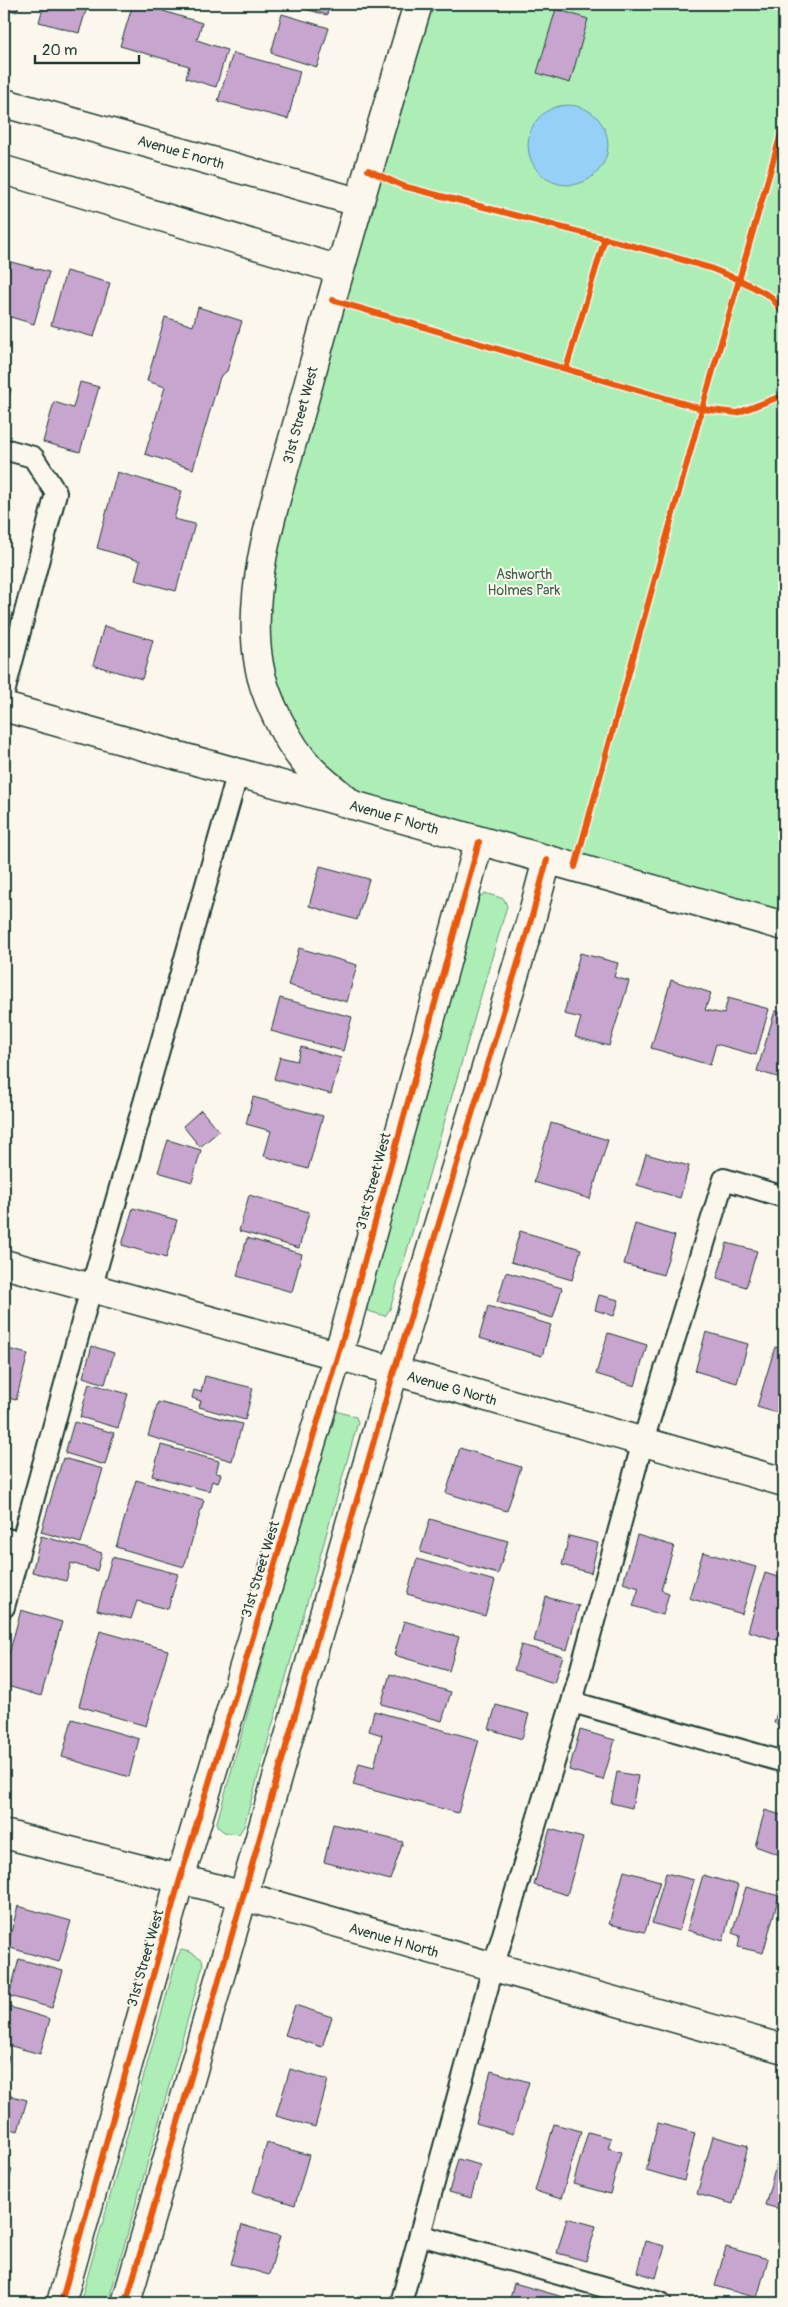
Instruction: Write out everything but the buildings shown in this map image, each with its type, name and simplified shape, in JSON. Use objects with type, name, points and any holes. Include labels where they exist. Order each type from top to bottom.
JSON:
[{"type":"street","name":"31st Street West","points":[[352,805],[311,770],[294,749],[282,727],[259,667],[255,629],[261,561],[358,202],[418,4]]},
{"type":"street","name":"Avenue E north","points":[[4,103],[358,202]]},
{"type":"street","points":[[4,170],[340,270]]},
{"type":"street","name":"Avenue F North","points":[[4,707],[479,842],[784,926]]},
{"type":"street","name":"31st Street West","points":[[61,2303],[180,1879],[337,1356],[479,842]]},
{"type":"street","points":[[126,2303],[394,1371],[531,920],[547,860]]},
{"type":"street","name":"Avenue G North","points":[[4,1264],[394,1371],[784,1482]]},
{"type":"street","name":"Avenue H North","points":[[4,1834],[242,1896],[784,2049]]},
{"type":"lane","points":[[4,449],[33,457],[56,493],[4,693]]},
{"type":"lane","points":[[4,1607],[13,1540],[91,1289],[238,772]]},
{"type":"lane","points":[[401,2303],[493,1968],[572,1702],[644,1441],[724,1178],[784,1197]]},
{"type":"lane","points":[[572,1702],[784,1762]]},
{"type":"lane","points":[[420,2236],[660,2303]]},
{"type":"green space","name":"Ashworth Holmes Park","points":[[418,4],[784,4],[784,926],[352,805],[311,770],[255,629]]},
{"type":"green space","points":[[485,893],[504,899],[507,906],[390,1309],[385,1316],[368,1311],[363,1302],[479,898]]},
{"type":"green space","points":[[336,1411],[356,1417],[358,1422],[244,1826],[239,1834],[224,1832],[217,1826],[217,1822],[332,1413]]},
{"type":"green space","points":[[181,1950],[190,1952],[202,1959],[203,1965],[108,2303],[80,2303],[177,1958]]},
{"type":"water","points":[[568,105],[583,108],[596,117],[605,130],[608,145],[605,160],[596,173],[583,182],[568,185],[553,182],[540,173],[531,160],[528,145],[531,130],[540,117],[553,108]]},
{"type":"cycle path","points":[[575,867],[702,409],[784,123]]},
{"type":"cycle path","points":[[368,170],[403,186],[656,252],[710,268],[740,280],[770,296],[784,313]]},
{"type":"cycle path","points":[[605,238],[566,369],[702,409],[737,413],[784,395]]},
{"type":"cycle path","points":[[332,300],[566,369]]},
{"type":"cycle path","points":[[61,2303],[180,1879],[348,1321],[479,842]]},
{"type":"cycle path","points":[[126,2303],[394,1371],[531,920],[547,860]]}]
